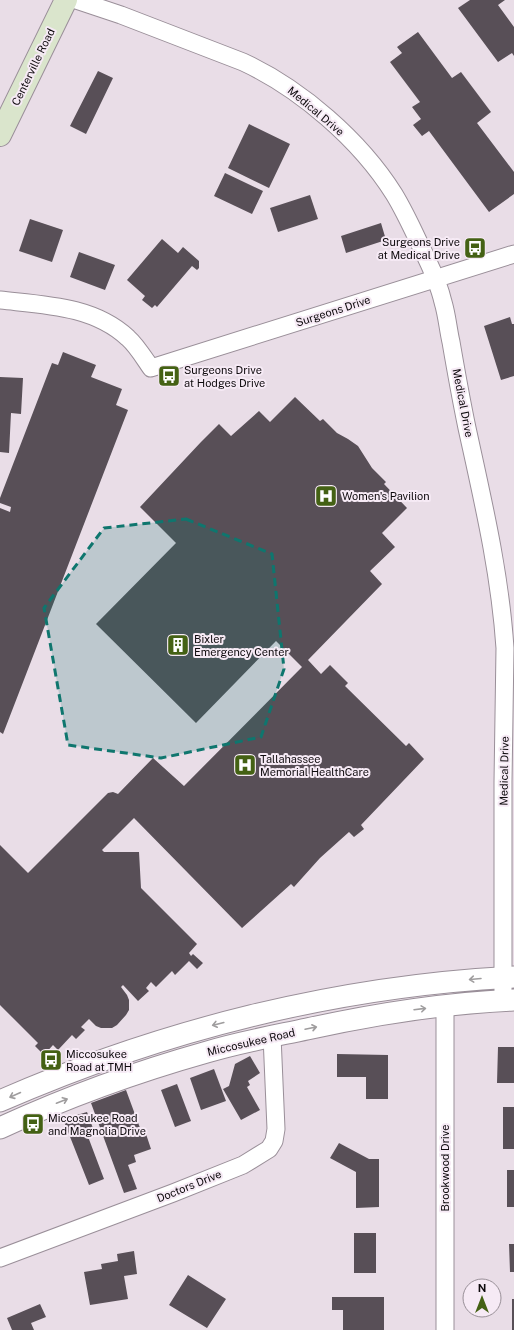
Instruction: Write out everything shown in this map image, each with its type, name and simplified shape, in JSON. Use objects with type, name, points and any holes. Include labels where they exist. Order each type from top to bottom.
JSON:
[{"type":"main road","name":"Centerville Road","points":[[0,135],[66,0]]},
{"type":"street","name":"Medical Drive","points":[[76,0],[120,15],[243,62],[259,69],[291,89],[341,130],[374,168],[393,193],[425,255],[443,301],[462,404],[498,578],[504,627],[506,648],[508,1001]]},
{"type":"street","name":"Surgeons Drive","points":[[0,300],[53,305],[79,311],[100,319],[114,327],[129,339],[151,368],[514,254]]},
{"type":"street","points":[[0,1101],[46,1081],[142,1046],[256,1014],[348,995],[444,982],[508,977]]},
{"type":"street","points":[[272,1036],[277,1025],[287,1017],[362,1003],[379,991]]},
{"type":"street","name":"Miccosukee Road","points":[[0,1128],[39,1110],[139,1072],[208,1051],[346,1021],[445,1006],[508,1001]]},
{"type":"street","name":"Brookwood Drive","points":[[445,1006],[445,1330]]},
{"type":"street","name":"Doctors Drive","points":[[0,1258],[243,1165],[269,1149],[274,1141],[276,1129],[272,1036]]},
{"type":"highlighted area","points":[[186,519],[272,554],[284,669],[261,737],[161,758],[68,745],[44,608],[104,528]]},
{"type":"building","points":[[470,0],[505,0],[498,5],[514,27],[514,56],[512,53],[498,62],[458,8]]},
{"type":"building","points":[[418,32],[452,78],[461,72],[491,112],[477,123],[514,172],[514,194],[489,212],[429,131],[422,136],[413,125],[421,119],[412,107],[420,102],[390,62],[402,53],[397,47]]},
{"type":"building","points":[[98,71],[113,78],[86,134],[70,126]]},
{"type":"building","points":[[249,124],[290,144],[269,188],[228,168]]},
{"type":"building","points":[[225,173],[263,191],[252,214],[214,196]]},
{"type":"building","points":[[310,195],[318,219],[278,232],[270,208]]},
{"type":"building","points":[[30,219],[63,230],[52,262],[19,251]]},
{"type":"building","points":[[381,223],[386,240],[346,253],[341,236]]},
{"type":"building","points":[[162,239],[178,253],[183,247],[199,261],[199,268],[197,270],[192,266],[157,307],[155,305],[152,308],[142,300],[145,296],[127,280]]},
{"type":"building","points":[[79,252],[115,265],[105,290],[70,277]]},
{"type":"building","points":[[510,317],[512,324],[514,324],[514,376],[501,380],[484,326]]},
{"type":"building","points":[[63,352],[96,365],[91,377],[122,389],[116,405],[128,410],[3,734],[0,732],[0,508],[10,512],[11,507],[0,503],[0,498],[52,363],[58,365]]},
{"type":"building","points":[[0,377],[23,378],[21,414],[11,413],[9,453],[0,452]]},
{"type":"building","points":[[295,397],[320,421],[323,419],[337,433],[358,446],[372,468],[386,482],[384,484],[407,508],[382,533],[395,547],[370,571],[382,584],[308,660],[321,674],[330,665],[348,683],[345,686],[406,746],[409,743],[424,759],[361,825],[364,829],[354,837],[349,832],[320,858],[294,887],[291,884],[242,928],[134,818],[102,850],[104,852],[139,852],[141,888],[197,944],[189,953],[191,956],[193,954],[203,963],[197,969],[189,961],[175,975],[172,971],[156,987],[151,982],[146,988],[149,991],[138,1001],[123,985],[121,987],[129,1000],[129,1010],[117,1025],[112,1028],[101,1028],[96,1026],[89,1019],[81,1027],[85,1030],[76,1039],[72,1035],[58,1050],[53,1045],[44,1055],[35,1046],[38,1043],[0,1005],[0,845],[28,873],[108,793],[113,792],[118,794],[153,758],[184,786],[302,667],[276,641],[196,723],[96,624],[176,543],[140,507],[219,424],[231,436],[259,411],[270,422]]},
{"type":"building","points":[[498,1047],[514,1047],[514,1083],[497,1083]]},
{"type":"building","points":[[337,1054],[388,1055],[388,1099],[366,1099],[366,1077],[337,1077]]},
{"type":"building","points":[[250,1056],[260,1073],[248,1081],[250,1085],[247,1087],[260,1110],[241,1120],[223,1089],[229,1086],[235,1064]]},
{"type":"building","points":[[214,1069],[226,1101],[201,1110],[190,1078]]},
{"type":"building","points":[[177,1084],[191,1121],[175,1127],[161,1090]]},
{"type":"building","points":[[126,1090],[143,1136],[146,1134],[151,1149],[134,1155],[136,1162],[128,1165],[137,1189],[124,1193],[91,1103]]},
{"type":"building","points":[[503,1107],[514,1107],[514,1149],[503,1149]]},
{"type":"building","points":[[87,1112],[94,1131],[87,1134],[104,1179],[89,1185],[63,1119]]},
{"type":"building","points":[[339,1143],[369,1159],[379,1159],[379,1207],[356,1208],[356,1172],[330,1158]]},
{"type":"building","points":[[507,1170],[514,1170],[514,1207],[507,1207]]},
{"type":"building","points":[[354,1233],[376,1233],[376,1273],[354,1273]]},
{"type":"building","points":[[509,1244],[514,1244],[514,1272],[510,1272]]},
{"type":"building","points":[[134,1251],[137,1274],[124,1276],[128,1299],[90,1305],[84,1272],[102,1269],[101,1264],[118,1261],[117,1254]]},
{"type":"building","points":[[188,1275],[226,1299],[207,1328],[169,1305]]},
{"type":"building","points":[[332,1297],[384,1297],[384,1330],[343,1330],[343,1310],[332,1310]]},
{"type":"building","points":[[512,1299],[514,1299],[514,1330],[512,1330]]},
{"type":"building","points":[[40,1304],[46,1317],[31,1323],[34,1330],[12,1330],[7,1318]]},
{"type":"place","name":"Surgeons Drive at Medical Drive","points":[[475,248]]},
{"type":"place","name":"Surgeons Drive at Hodges Drive","points":[[169,376]]},
{"type":"place","name":"Women's Pavilion","points":[[326,496]]},
{"type":"place","name":"Bixler Emergency Center","points":[[178,645]]},
{"type":"place","name":"Tallahassee Memorial HealthCare","points":[[245,765]]},
{"type":"place","name":"Miccosukee Road at TMH","points":[[51,1060]]},
{"type":"place","name":"Miccosukee Road and Magnolia Drive","points":[[33,1124]]}]
